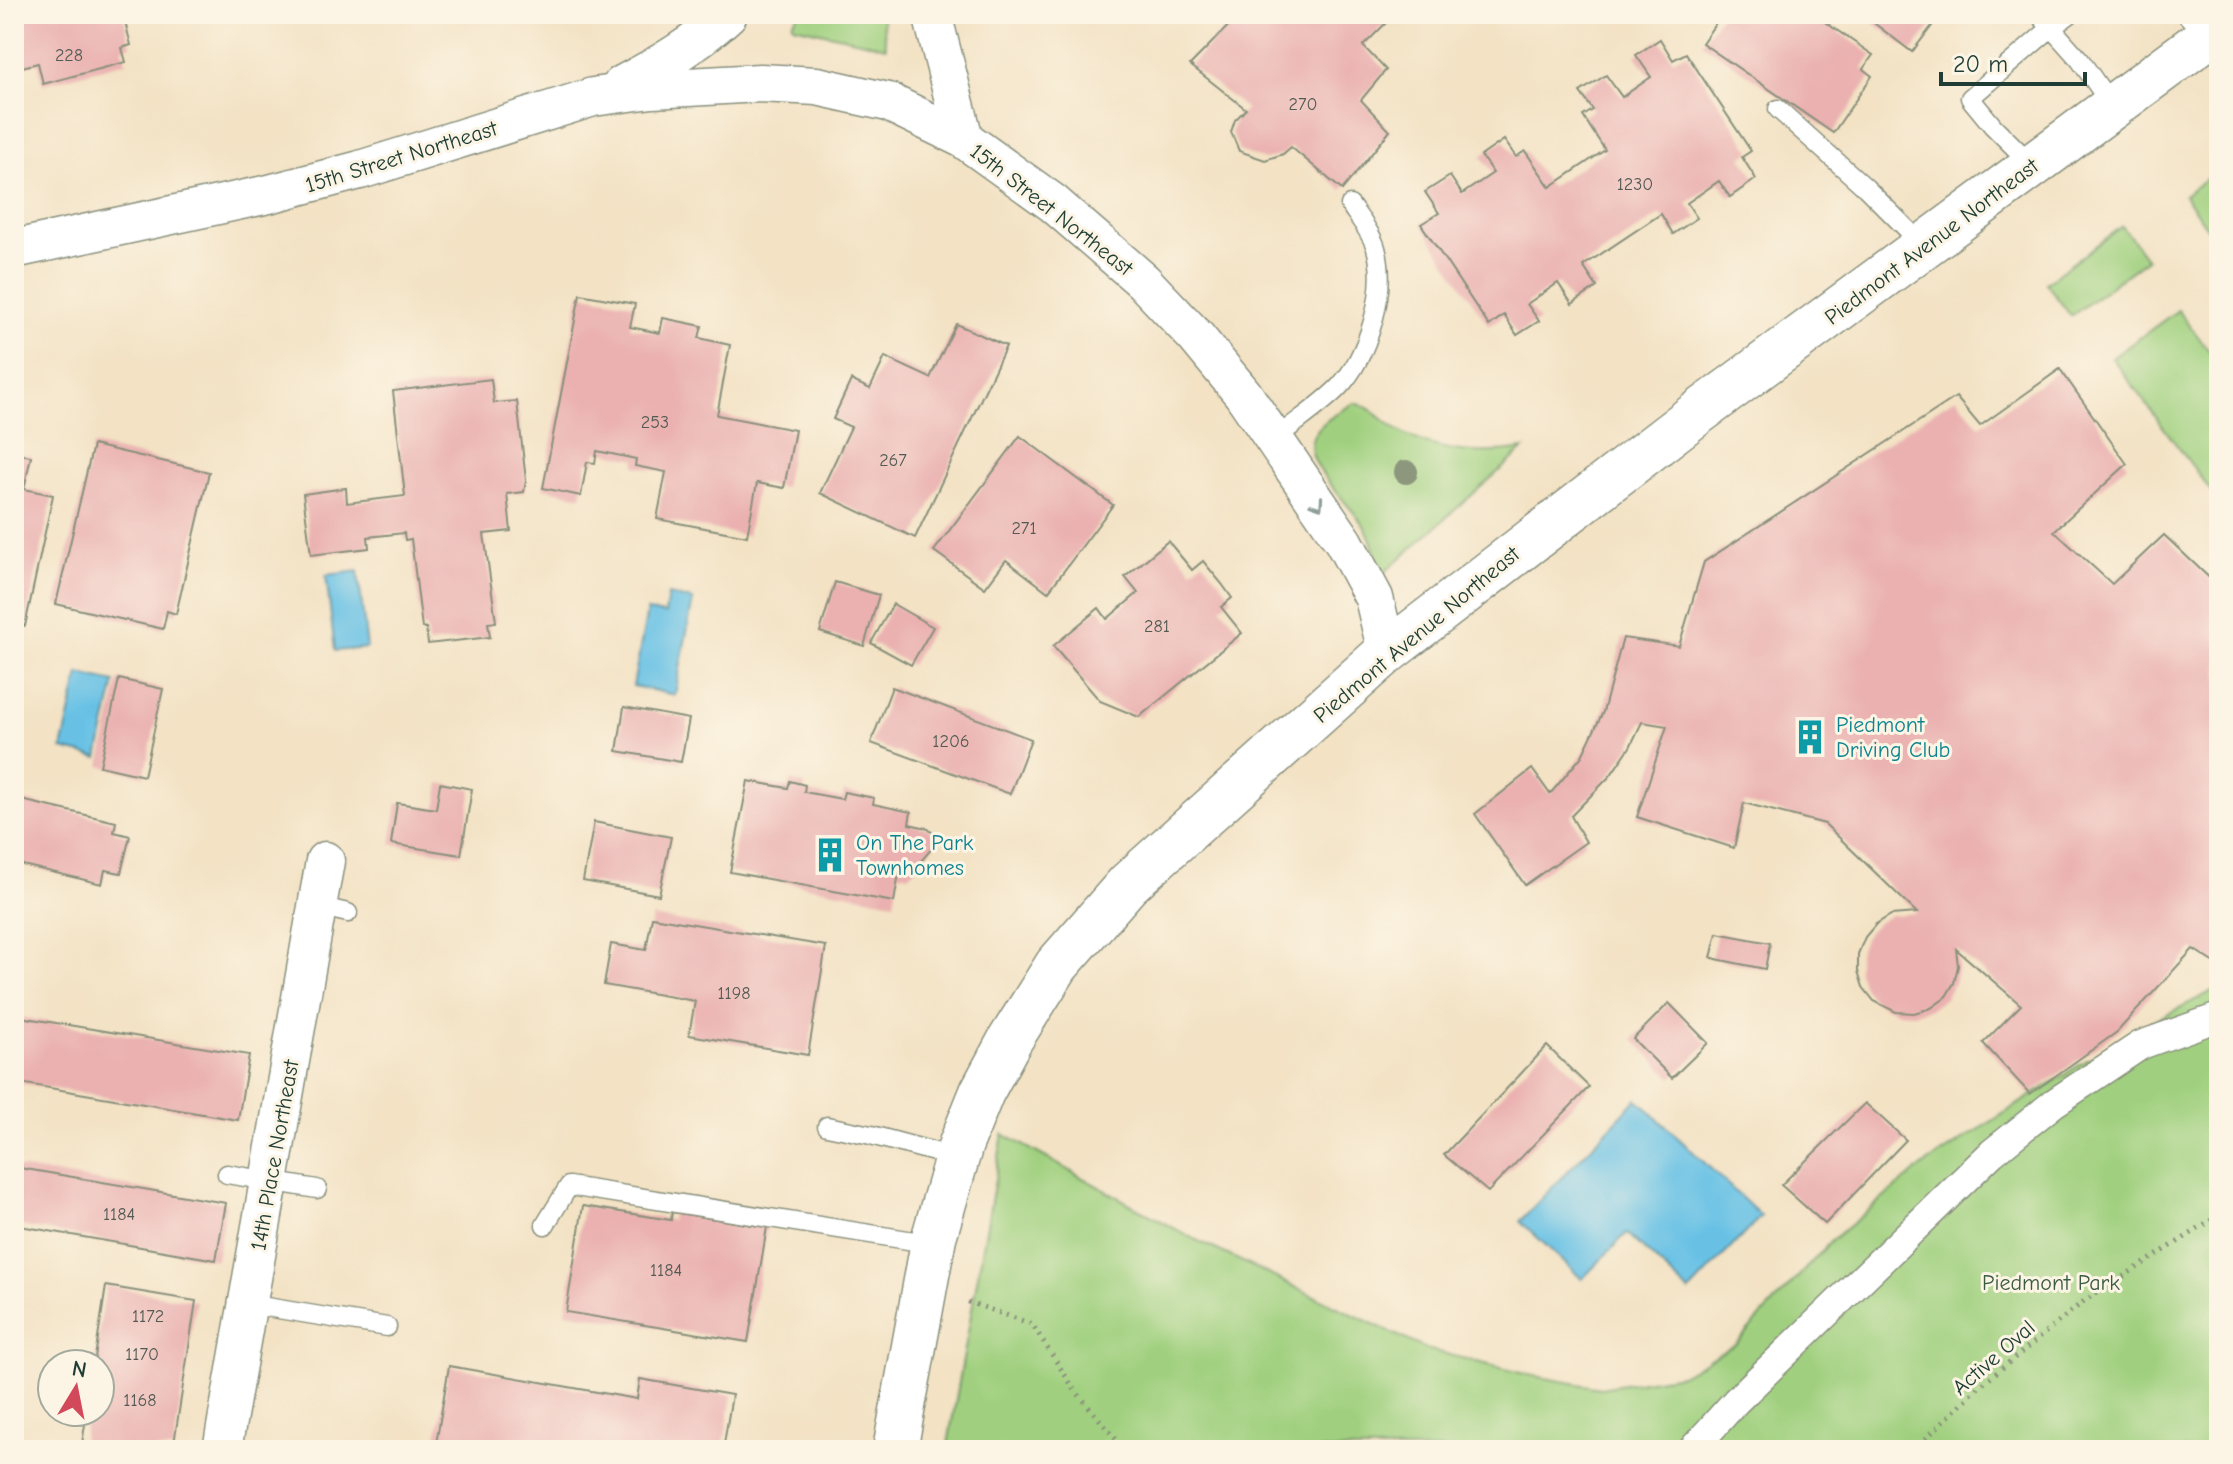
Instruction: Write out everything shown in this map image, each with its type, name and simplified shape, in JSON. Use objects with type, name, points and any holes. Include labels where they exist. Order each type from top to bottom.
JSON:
[{"type":"main road","name":"Piedmont Avenue Northeast","points":[[895,1450],[933,1244],[957,1158],[982,1092],[1057,965],[1128,884],[1387,652],[1643,454],[2112,106],[2204,26]]},
{"type":"street","points":[[593,97],[665,62],[728,14]]},
{"type":"street","points":[[932,14],[964,139]]},
{"type":"street","name":"15th Street Northeast","points":[[14,249],[269,194],[360,170],[593,97],[760,83],[817,86],[888,102],[964,139],[1053,203],[1143,281],[1196,337],[1275,439],[1361,571],[1374,598],[1387,652]]},
{"type":"street","name":"14th Place Northeast","points":[[222,1450],[269,1182],[333,910],[325,861]]},
{"type":"street","points":[[1692,1450],[1746,1391],[1992,1153],[2054,1103],[2141,1045],[2219,1017]]},
{"type":"lane","points":[[2032,165],[1970,98],[2045,21],[2070,14]]},
{"type":"lane","points":[[2045,21],[2080,60],[2112,106]]},
{"type":"lane","points":[[1778,109],[1924,246]]},
{"type":"lane","points":[[1275,439],[1337,388],[1351,371],[1371,330],[1377,283],[1376,248],[1350,205]]},
{"type":"lane","points":[[827,1126],[957,1158]]},
{"type":"lane","points":[[227,1174],[317,1189]]},
{"type":"lane","points":[[545,1225],[569,1186],[933,1244]]},
{"type":"lane","points":[[248,1304],[387,1327]]},
{"type":"path","name":"Active Oval","points":[[1914,1450],[1979,1387],[2084,1301],[2219,1216]]},
{"type":"path","points":[[925,1291],[976,1304],[1032,1324],[1074,1389],[1125,1450]]},
{"type":"green space","points":[[799,14],[882,14],[886,47],[794,26],[792,23]]},
{"type":"green space","points":[[2219,170],[2219,245],[2184,195]]},
{"type":"green space","points":[[2122,226],[2147,259],[2071,316],[2046,283]]},
{"type":"green space","points":[[2178,310],[2219,364],[2219,490],[2213,494],[2112,358]]},
{"type":"green space","points":[[1354,403],[1371,410],[1411,437],[1442,448],[1474,452],[1524,449],[1379,577],[1366,529],[1322,474],[1311,450],[1318,429]]},
{"type":"green space","name":"Piedmont Park","points":[[2219,988],[2219,1450],[947,1450],[1003,1134],[1192,1238],[1426,1349],[1529,1375],[1600,1388],[1681,1375],[1736,1344],[1833,1239],[1924,1165],[2129,1033]]},
{"type":"water","points":[[358,571],[367,648],[335,651],[326,575]]},
{"type":"water","points":[[668,595],[693,600],[675,695],[633,686],[647,611],[665,614]]},
{"type":"water","points":[[79,674],[115,682],[98,758],[62,749]]},
{"type":"water","points":[[1637,1099],[1761,1216],[1689,1292],[1627,1233],[1582,1279],[1520,1221]]},
{"type":"building","points":[[14,14],[123,14],[131,45],[122,48],[126,62],[43,84],[38,63],[14,69]]},
{"type":"building","points":[[1240,14],[1395,14],[1363,46],[1386,70],[1361,100],[1390,131],[1342,190],[1291,147],[1283,154],[1265,160],[1239,151],[1231,132],[1235,120],[1246,109],[1190,65]]},
{"type":"building","points":[[1722,14],[1813,14],[1873,55],[1863,69],[1872,76],[1833,133],[1702,43]]},
{"type":"building","points":[[1862,14],[1941,14],[1912,52]]},
{"type":"building","points":[[1660,39],[1673,60],[1686,53],[1751,151],[1742,157],[1756,179],[1730,197],[1719,181],[1687,203],[1697,218],[1673,234],[1661,214],[1583,266],[1597,287],[1572,304],[1558,283],[1527,304],[1539,321],[1517,335],[1504,315],[1489,326],[1421,224],[1439,213],[1425,192],[1450,176],[1462,194],[1493,173],[1481,156],[1504,140],[1516,157],[1525,151],[1550,187],[1605,150],[1583,116],[1593,110],[1580,92],[1606,75],[1622,97],[1651,77],[1636,55]]},
{"type":"building","points":[[580,294],[635,304],[630,327],[660,333],[663,318],[702,326],[699,338],[730,345],[717,415],[795,430],[784,488],[757,483],[747,536],[657,519],[666,472],[635,466],[636,459],[597,451],[595,463],[587,462],[581,496],[543,488]]},
{"type":"building","points":[[956,324],[1006,346],[915,538],[820,493],[851,427],[833,419],[851,380],[870,389],[885,357],[930,378]]},
{"type":"building","name":"Piedmont Driving Club","points":[[2060,369],[2127,464],[2054,531],[2112,584],[2164,535],[2219,587],[2219,958],[2215,963],[2193,949],[2117,1032],[2030,1094],[1983,1043],[2021,1005],[1956,949],[1958,966],[1954,983],[1945,998],[1931,1008],[1914,1013],[1896,1012],[1874,1001],[1863,987],[1858,971],[1858,954],[1865,937],[1876,924],[1891,915],[1917,913],[1825,824],[1744,803],[1734,848],[1637,817],[1667,726],[1642,722],[1630,747],[1610,776],[1571,816],[1586,842],[1525,885],[1475,814],[1532,769],[1550,794],[1582,756],[1603,712],[1623,638],[1679,646],[1704,562],[1956,397],[1980,426]]},
{"type":"building","points":[[491,379],[494,403],[517,401],[526,481],[524,492],[507,494],[511,531],[484,534],[496,622],[488,623],[490,637],[428,644],[426,628],[422,628],[411,539],[405,540],[404,533],[368,537],[369,548],[311,555],[303,494],[346,488],[347,503],[405,496],[393,391]]},
{"type":"building","points":[[1020,436],[1113,505],[1048,592],[1006,560],[985,588],[934,551]]},
{"type":"building","points":[[93,445],[209,472],[176,614],[167,611],[163,629],[56,604]]},
{"type":"building","points":[[14,453],[31,456],[24,489],[53,495],[25,626],[14,624]]},
{"type":"building","points":[[1168,541],[1192,570],[1203,561],[1222,584],[1232,598],[1221,607],[1242,633],[1139,717],[1100,701],[1053,646],[1099,608],[1107,619],[1138,593],[1125,577]]},
{"type":"building","points":[[835,582],[879,595],[864,646],[820,632]]},
{"type":"building","points":[[893,604],[933,627],[911,665],[871,643]]},
{"type":"building","points":[[119,679],[163,689],[144,776],[100,766]]},
{"type":"building","points":[[892,687],[1031,739],[1010,794],[871,743]]},
{"type":"building","points":[[624,707],[689,719],[681,762],[617,751]]},
{"type":"building","name":"On The Park Townhomes","points":[[748,781],[788,788],[790,781],[805,785],[804,792],[842,799],[844,792],[874,798],[873,804],[911,812],[909,824],[927,828],[940,839],[909,875],[899,873],[894,902],[730,872]]},
{"type":"building","points":[[440,783],[472,789],[461,855],[391,844],[397,803],[436,809]]},
{"type":"building","points":[[17,799],[116,822],[114,832],[130,836],[121,873],[105,870],[102,884],[14,863]]},
{"type":"building","points":[[594,822],[671,837],[659,895],[583,881]]},
{"type":"building","points":[[652,917],[826,946],[808,1055],[689,1035],[695,1001],[604,985],[611,944],[646,950]]},
{"type":"building","points":[[1717,933],[1770,943],[1765,969],[1711,958]]},
{"type":"building","points":[[1669,1003],[1708,1043],[1672,1078],[1633,1039]]},
{"type":"building","points":[[14,1016],[249,1055],[238,1120],[14,1082]]},
{"type":"building","points":[[1547,1046],[1589,1087],[1488,1192],[1444,1155]]},
{"type":"building","points":[[1865,1103],[1906,1140],[1825,1224],[1781,1185]]},
{"type":"building","points":[[14,1167],[226,1203],[216,1260],[14,1225]]},
{"type":"building","points":[[583,1206],[671,1220],[672,1212],[767,1227],[748,1342],[566,1312]]},
{"type":"building","points":[[106,1286],[196,1301],[173,1450],[81,1450],[84,1428],[116,1428],[116,1348],[96,1348]]},
{"type":"building","points":[[449,1366],[637,1399],[640,1379],[732,1395],[723,1450],[435,1450]]},
{"type":"place","name":"Piedmont Driving Club","points":[[1810,737]]},
{"type":"place","name":"On The Park Townhomes","points":[[830,855]]}]
